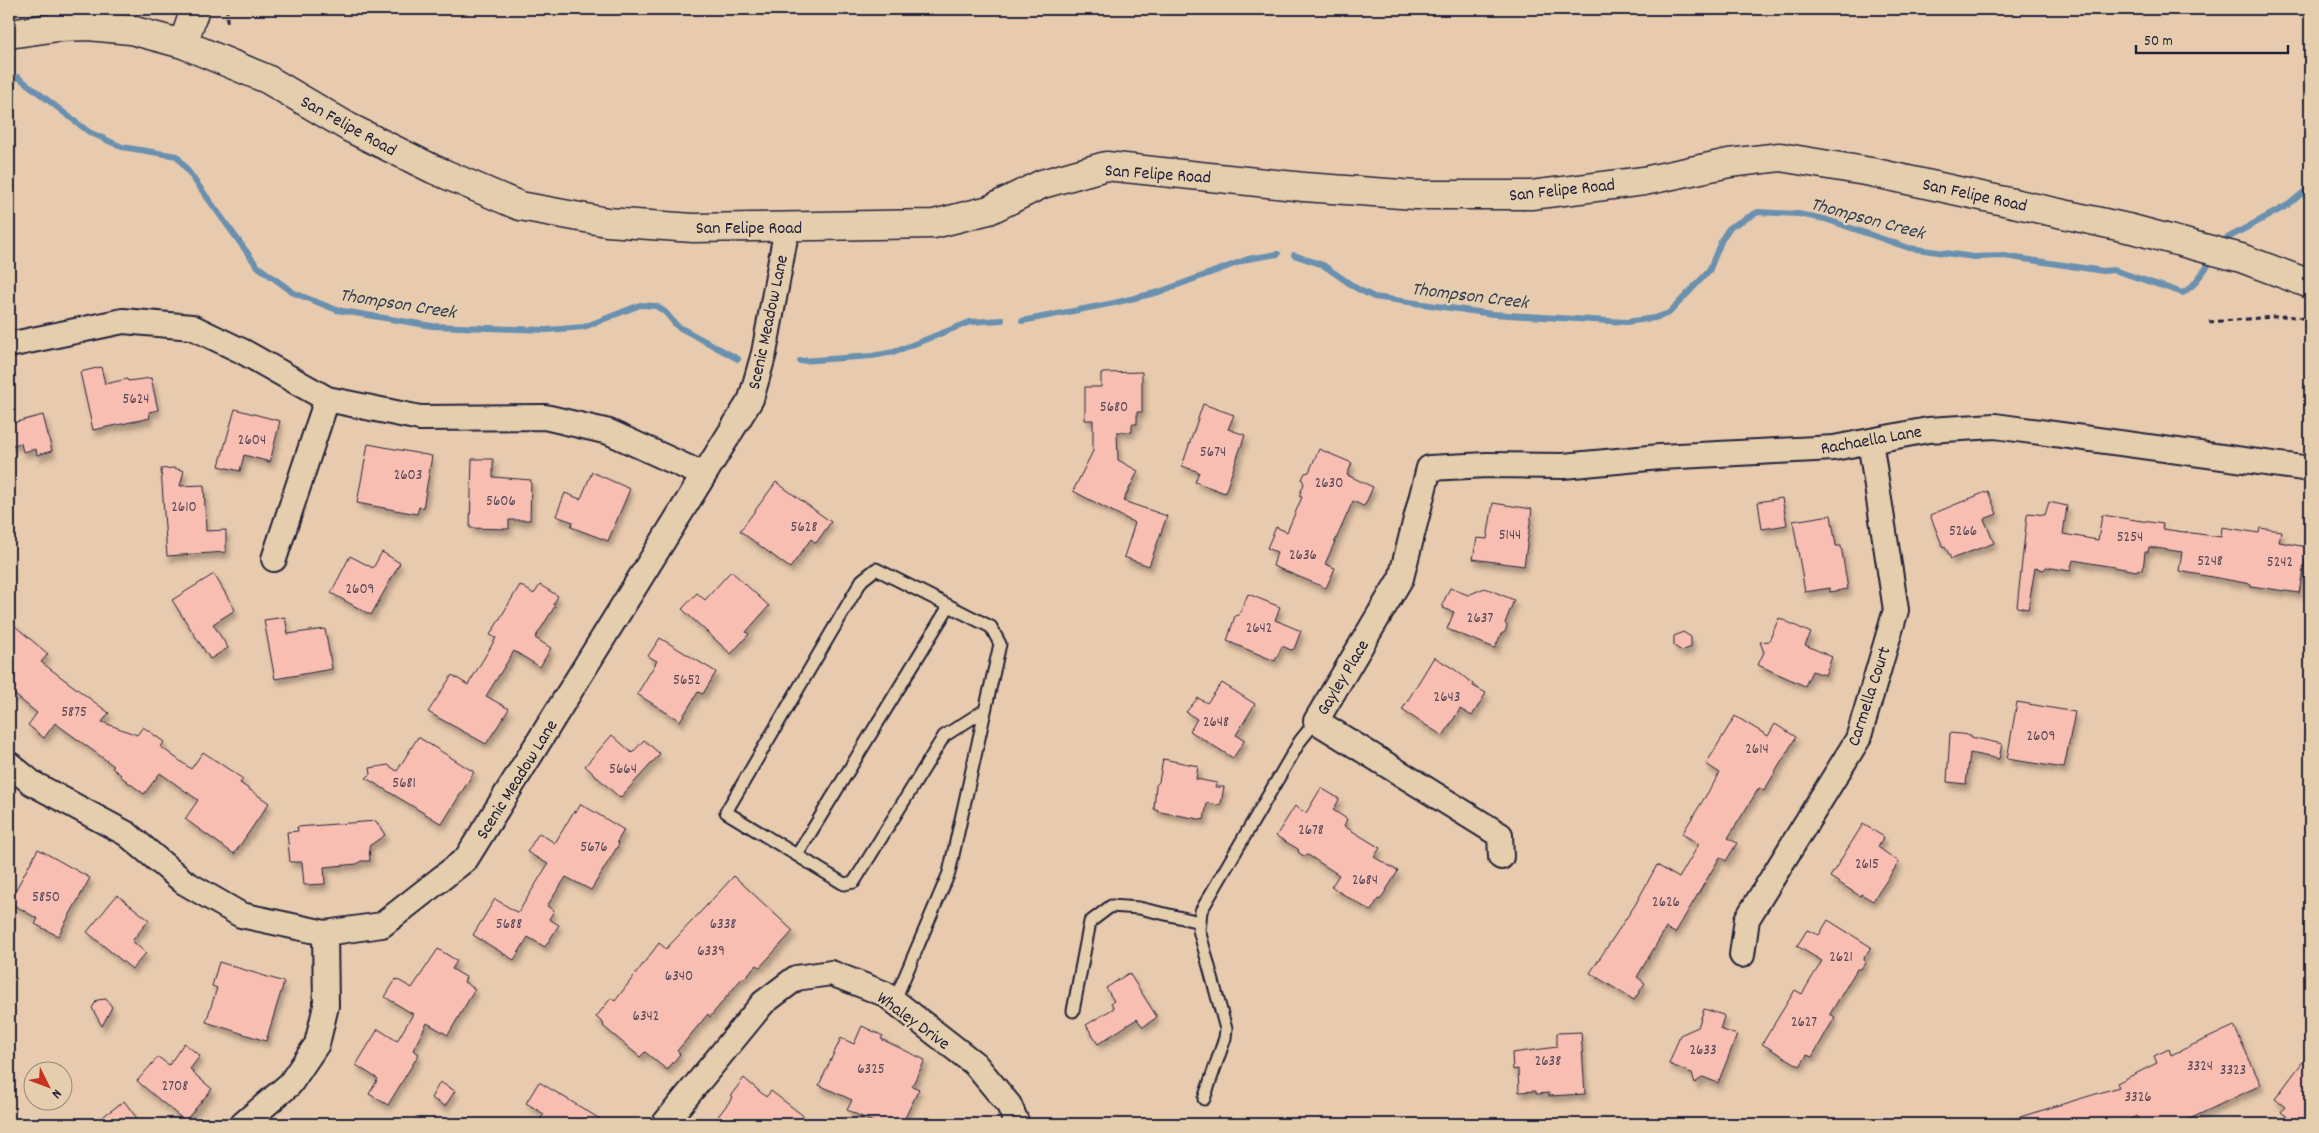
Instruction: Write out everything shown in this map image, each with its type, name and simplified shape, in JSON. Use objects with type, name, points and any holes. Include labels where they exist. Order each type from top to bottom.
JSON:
[{"type":"street","points":[[183,44],[194,9]]},
{"type":"street","name":"San Felipe Road","points":[[9,34],[58,27],[88,26],[131,30],[183,44],[267,78],[350,128],[433,169],[520,206],[607,222],[693,228],[934,224],[989,210],[1042,184],[1106,166],[1304,187],[1415,195],[1531,195],[1644,181],[1728,163],[1780,157],[1871,172],[2123,227],[2241,258],[2310,284]]},
{"type":"street","name":"Scenic Meadow Lane","points":[[9,764],[32,783],[127,834],[184,882],[241,915],[325,932],[382,925],[466,859],[750,399],[764,353],[787,226]]},
{"type":"street","points":[[9,344],[122,322],[192,327],[242,351],[327,399],[420,418],[545,417],[609,432],[704,475]]},
{"type":"street","points":[[274,559],[327,399]]},
{"type":"street","name":"Rachaella Lane","points":[[1429,468],[1487,465],[1563,466],[1660,457],[1834,448],[1928,430],[1995,426],[2310,469]]},
{"type":"street","name":"Carmella Court","points":[[1742,955],[1747,919],[1858,739],[1896,610],[1870,441]]},
{"type":"street","name":"Gayley Place","points":[[1429,468],[1402,578],[1316,721],[1500,836],[1501,857]]},
{"type":"street","points":[[243,1124],[290,1084],[317,1044],[326,1006],[325,932]]},
{"type":"street","name":"Whaley Drive","points":[[664,1124],[763,1003],[796,978],[831,973],[885,994],[975,1064],[1009,1105],[1017,1124]]},
{"type":"lane","points":[[894,1002],[949,873],[1000,644],[991,627],[876,569],[862,580],[726,812],[844,884],[854,882],[944,736],[985,710]]},
{"type":"lane","points":[[797,855],[949,606]]},
{"type":"lane","points":[[1204,1099],[1225,1038],[1226,1029],[1203,950],[1199,930],[1201,911],[1300,741],[1316,721]]},
{"type":"lane","points":[[1074,1011],[1090,922],[1111,906],[1139,908],[1200,922]]},
{"type":"path","points":[[227,9],[227,22]]},
{"type":"path","points":[[2209,322],[2286,316],[2310,319]]},
{"type":"building","points":[[101,367],[105,384],[127,379],[128,381],[151,378],[158,410],[149,412],[150,418],[93,430],[80,372]]},
{"type":"building","points":[[1142,372],[1142,412],[1137,412],[1137,424],[1132,424],[1132,432],[1117,432],[1118,460],[1138,471],[1123,501],[1167,516],[1149,566],[1124,557],[1135,523],[1073,491],[1093,451],[1093,420],[1085,420],[1085,387],[1101,387],[1101,373]]},
{"type":"building","points":[[1203,404],[1234,415],[1228,429],[1245,435],[1225,493],[1195,482],[1199,472],[1182,466]]},
{"type":"building","points":[[235,409],[280,421],[270,462],[244,455],[240,471],[219,466]]},
{"type":"building","points":[[43,415],[52,451],[37,455],[36,449],[23,452],[21,443],[9,446],[9,424]]},
{"type":"building","points":[[368,444],[432,456],[423,508],[419,507],[417,514],[357,503]]},
{"type":"building","points":[[1319,449],[1352,463],[1347,475],[1373,487],[1365,505],[1363,506],[1353,501],[1325,564],[1335,568],[1326,588],[1273,566],[1277,552],[1267,548],[1276,527],[1287,532],[1302,497],[1299,496],[1304,484],[1302,479],[1305,473],[1309,472]]},
{"type":"building","points":[[472,459],[493,459],[493,477],[531,480],[530,520],[509,520],[509,529],[470,528]]},
{"type":"building","points":[[174,468],[184,471],[180,486],[204,485],[206,531],[226,530],[226,552],[167,556],[161,469]]},
{"type":"building","points":[[592,472],[630,489],[608,541],[571,527],[573,522],[556,516],[565,493],[580,499]]},
{"type":"building","points":[[776,482],[831,522],[816,543],[811,539],[790,568],[740,531]]},
{"type":"building","points":[[1988,491],[1997,514],[1984,519],[1994,543],[1951,559],[1945,546],[1943,547],[1930,515]]},
{"type":"building","points":[[1782,498],[1787,525],[1762,529],[1758,502]]},
{"type":"building","points":[[2049,502],[2067,506],[2063,534],[2098,540],[2102,515],[2163,524],[2162,529],[2221,537],[2222,527],[2259,533],[2260,528],[2281,531],[2279,542],[2307,547],[2299,593],[2251,586],[2251,584],[2179,571],[2182,552],[2149,547],[2148,552],[2145,552],[2143,570],[2138,569],[2137,571],[2073,560],[2070,571],[2046,567],[2044,570],[2035,568],[2028,609],[2017,607],[2027,516],[2028,513],[2045,515]]},
{"type":"building","points":[[1493,503],[1532,509],[1524,566],[1473,559],[1477,538],[1487,539]]},
{"type":"building","points":[[1831,515],[1836,546],[1841,546],[1848,589],[1830,592],[1830,588],[1805,592],[1793,521]]},
{"type":"building","points":[[382,552],[400,563],[371,615],[331,593],[350,556],[373,568]]},
{"type":"building","points":[[731,571],[769,606],[746,632],[749,634],[731,654],[682,609],[697,593],[705,600]]},
{"type":"building","points":[[214,574],[235,610],[213,624],[228,648],[210,659],[172,600]]},
{"type":"building","points":[[520,585],[534,594],[540,585],[558,596],[553,605],[555,606],[535,638],[551,648],[540,667],[514,651],[486,696],[509,709],[486,744],[428,712],[452,675],[468,685],[496,638],[490,635]]},
{"type":"building","points":[[1450,588],[1468,595],[1485,588],[1514,600],[1505,623],[1507,626],[1505,632],[1501,634],[1495,648],[1447,629],[1454,612],[1443,608],[1444,606],[1442,605]]},
{"type":"building","points":[[1248,594],[1280,607],[1275,620],[1301,631],[1294,649],[1291,650],[1282,646],[1275,661],[1227,641],[1235,616],[1239,615]]},
{"type":"building","points":[[285,617],[288,634],[325,629],[332,669],[275,679],[264,620]]},
{"type":"building","points":[[1779,618],[1811,633],[1805,645],[1832,657],[1825,675],[1812,671],[1805,686],[1758,665],[1764,652],[1760,642],[1769,641]]},
{"type":"building","points":[[9,621],[48,654],[41,662],[109,713],[102,722],[137,735],[143,727],[164,742],[161,747],[191,769],[203,752],[243,779],[240,783],[269,803],[234,854],[185,819],[198,800],[160,773],[144,794],[120,776],[112,768],[114,766],[55,723],[44,738],[28,725],[37,713],[9,690]]},
{"type":"building","points":[[1683,632],[1691,637],[1691,647],[1682,651],[1674,646],[1674,636]]},
{"type":"building","points":[[660,638],[716,672],[703,694],[698,692],[680,721],[637,694],[657,661],[648,656]]},
{"type":"building","points":[[1434,657],[1454,669],[1473,686],[1486,693],[1472,716],[1460,709],[1443,736],[1402,710]]},
{"type":"building","points":[[1222,683],[1255,704],[1236,735],[1245,740],[1233,758],[1190,731],[1197,719],[1186,712],[1198,698],[1207,703]]},
{"type":"building","points":[[2017,702],[2075,712],[2064,768],[2007,759]]},
{"type":"building","points":[[1735,716],[1768,736],[1775,724],[1796,737],[1764,791],[1759,788],[1728,838],[1737,843],[1726,861],[1720,857],[1675,933],[1666,928],[1637,977],[1645,983],[1634,1000],[1590,973],[1635,905],[1657,865],[1679,878],[1699,844],[1682,834],[1720,773],[1706,764]]},
{"type":"building","points":[[1950,733],[1971,735],[1971,737],[2002,744],[1999,759],[1970,753],[1966,784],[1947,782]]},
{"type":"building","points":[[612,735],[632,753],[644,740],[660,754],[620,798],[585,766]]},
{"type":"building","points":[[418,737],[474,772],[442,824],[366,778],[371,774],[370,768],[388,765],[397,771]]},
{"type":"building","points":[[1163,759],[1198,766],[1196,779],[1217,783],[1215,787],[1224,787],[1219,805],[1207,803],[1204,820],[1160,812],[1154,809],[1156,785],[1159,782]]},
{"type":"building","points":[[1321,788],[1338,798],[1339,800],[1333,810],[1347,819],[1344,826],[1380,848],[1374,857],[1398,871],[1371,911],[1331,887],[1339,875],[1308,855],[1304,856],[1299,853],[1298,849],[1276,836],[1295,806],[1306,813]]},
{"type":"building","points":[[581,804],[624,830],[617,842],[619,844],[591,890],[566,877],[547,906],[554,911],[549,919],[559,925],[545,947],[528,937],[514,960],[473,935],[495,899],[518,913],[548,864],[527,852],[539,833],[555,843],[574,811],[576,812]]},
{"type":"building","points":[[376,821],[385,835],[369,846],[370,861],[324,867],[325,884],[304,885],[302,862],[290,862],[287,832],[298,831],[297,827]]},
{"type":"building","points":[[1863,824],[1884,837],[1878,847],[1899,862],[1873,901],[1861,894],[1860,896],[1830,877]]},
{"type":"building","points":[[38,849],[90,878],[58,936],[35,924],[38,919],[9,902]]},
{"type":"building","points":[[734,876],[793,931],[760,967],[757,965],[742,978],[710,1017],[708,1014],[677,1051],[680,1054],[667,1070],[645,1052],[640,1057],[603,1026],[604,1024],[596,1017],[611,998],[615,1001],[659,943],[666,949]]},
{"type":"building","points":[[117,895],[149,920],[132,941],[146,953],[132,969],[87,932]]},
{"type":"building","points":[[1828,920],[1871,947],[1864,958],[1865,963],[1861,969],[1857,969],[1830,1014],[1835,1017],[1812,1057],[1807,1055],[1800,1066],[1762,1044],[1795,990],[1802,994],[1822,961],[1797,946],[1807,930],[1819,935]]},
{"type":"building","points":[[438,949],[457,961],[452,969],[466,977],[464,982],[475,989],[448,1035],[427,1023],[413,1050],[419,1054],[388,1105],[369,1094],[378,1079],[356,1065],[378,1029],[397,1041],[413,1014],[385,997],[396,979],[412,988]]},
{"type":"building","points":[[219,962],[284,982],[266,1041],[206,1022],[217,988],[212,986]]},
{"type":"building","points":[[1129,973],[1157,1017],[1143,1027],[1137,1019],[1098,1044],[1086,1025],[1114,1008],[1111,1003],[1114,1001],[1106,988]]},
{"type":"building","points":[[106,999],[112,1007],[102,1026],[92,1008],[97,1000]]},
{"type":"building","points":[[1704,1009],[1723,1015],[1720,1029],[1737,1035],[1718,1083],[1703,1077],[1695,1083],[1692,1073],[1669,1064],[1680,1035],[1698,1027]]},
{"type":"building","points":[[862,1026],[883,1036],[881,1039],[925,1060],[912,1086],[919,1089],[902,1124],[878,1124],[847,1110],[852,1100],[819,1085],[841,1038],[854,1044]]},
{"type":"building","points":[[2234,1026],[2261,1085],[2179,1124],[2141,1124],[2137,1116],[2120,1124],[2010,1124],[2010,1120],[2119,1087],[2117,1083],[2157,1063],[2154,1056],[2169,1049],[2171,1055]]},
{"type":"building","points":[[1581,1032],[1585,1094],[1549,1096],[1549,1093],[1536,1094],[1536,1091],[1519,1092],[1518,1069],[1513,1070],[1512,1053],[1557,1047],[1557,1033]]},
{"type":"building","points":[[184,1043],[200,1056],[190,1069],[212,1089],[185,1121],[137,1081],[158,1057],[169,1065]]},
{"type":"building","points":[[2310,1052],[2310,1124],[2297,1124],[2281,1112],[2285,1107],[2275,1099]]},
{"type":"building","points":[[744,1078],[766,1097],[771,1091],[814,1124],[712,1124],[733,1097],[731,1095]]},
{"type":"building","points":[[440,1082],[455,1091],[445,1106],[431,1098]]},
{"type":"building","points":[[539,1082],[608,1124],[537,1124],[544,1114],[526,1103]]},
{"type":"building","points":[[124,1101],[141,1124],[93,1124]]},
{"type":"waterway","name":"Thompson Creek","points":[[9,87],[11,82],[18,77],[89,132],[122,147],[177,156],[257,266],[294,293],[337,310],[432,326],[547,330],[584,327],[640,305],[656,306],[665,312],[677,326],[738,359]]},
{"type":"waterway","name":"Thompson Creek","points":[[2222,241],[2288,205],[2310,187]]},
{"type":"waterway","name":"Thompson Creek","points":[[1294,255],[1323,265],[1356,288],[1374,297],[1492,314],[1626,322],[1655,318],[1669,313],[1709,271],[1722,239],[1730,227],[1758,212],[1798,214],[1825,219],[1909,248],[1974,257],[2004,256],[2103,271],[2114,270],[2183,293],[2193,285],[2210,263]]},
{"type":"waterway","name":"Thompson Creek","points":[[1022,321],[1159,292],[1248,259],[1278,254]]},
{"type":"waterway","name":"Thompson Creek","points":[[800,361],[872,356],[894,352],[970,322],[1002,320]]}]
